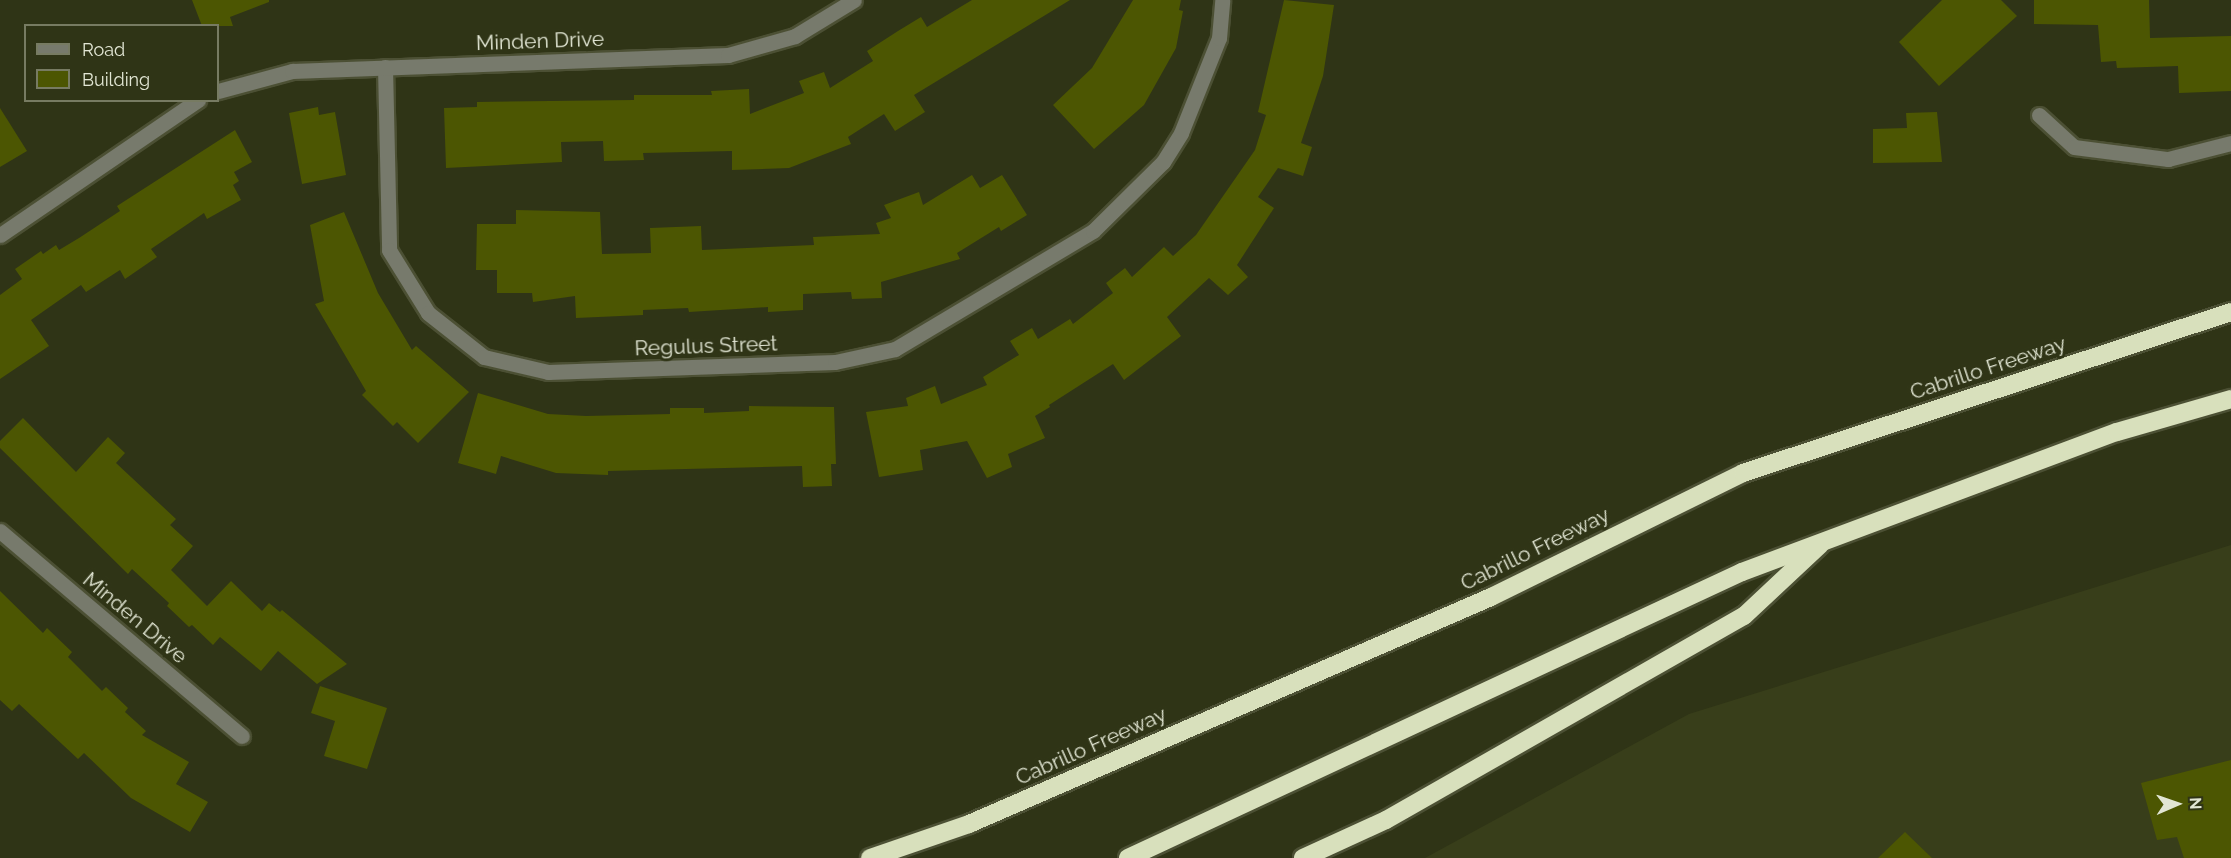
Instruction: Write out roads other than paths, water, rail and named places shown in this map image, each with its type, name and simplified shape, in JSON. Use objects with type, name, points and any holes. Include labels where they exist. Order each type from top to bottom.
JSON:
[{"type":"highway","name":"Cabrillo Freeway","points":[[870,858],[969,824],[1491,597],[1743,473],[2231,312]]},
{"type":"highway","points":[[1128,858],[1742,572],[2117,432],[2231,399]]},
{"type":"highway","points":[[1303,858],[1386,820],[1744,616],[1828,538]]},
{"type":"street","name":"Minden Drive","points":[[219,91],[292,71],[728,56],[795,36],[854,0]]},
{"type":"street","name":"Regulus Street","points":[[385,68],[390,250],[428,313],[484,357],[548,372],[835,362],[895,349],[1093,231],[1163,162],[1181,132],[1219,38],[1222,0]]},
{"type":"street","points":[[0,235],[195,102]]},
{"type":"street","points":[[2039,115],[2074,147],[2168,159],[2231,143]]},
{"type":"street","name":"Minden Drive","points":[[0,531],[243,736]]}]
